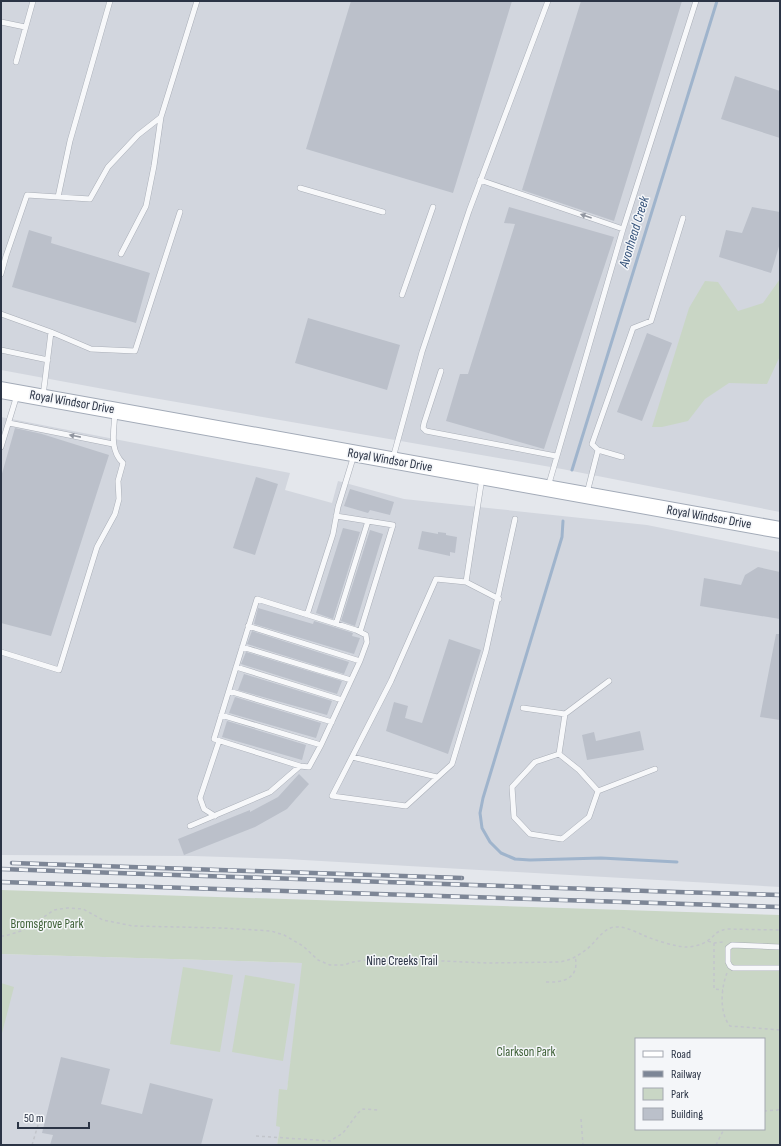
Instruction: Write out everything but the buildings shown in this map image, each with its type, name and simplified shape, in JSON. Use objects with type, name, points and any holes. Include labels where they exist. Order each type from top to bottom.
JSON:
[{"type":"main road","name":"Royal Windsor Drive","points":[[1,390],[780,530]]},
{"type":"lane","points":[[16,62],[32,1]]},
{"type":"lane","points":[[58,197],[70,141],[110,1]]},
{"type":"lane","points":[[121,254],[146,206],[154,166],[161,117],[197,1]]},
{"type":"lane","points":[[393,460],[422,352],[480,180],[548,1]]},
{"type":"lane","points":[[548,488],[623,228],[696,1]]},
{"type":"lane","points":[[1,22],[25,27]]},
{"type":"lane","points":[[1,274],[27,195],[90,199],[108,167],[138,135],[161,117]]},
{"type":"lane","points":[[480,180],[623,228]]},
{"type":"lane","points":[[300,188],[382,212]]},
{"type":"lane","points":[[402,295],[433,207]]},
{"type":"lane","points":[[1,314],[51,332],[91,349],[135,351],[180,212]]},
{"type":"lane","points":[[622,457],[598,450],[592,444],[633,328],[651,321],[683,218]]},
{"type":"lane","points":[[43,397],[51,332]]},
{"type":"lane","points":[[1,350],[48,360]]},
{"type":"lane","points":[[441,370],[424,423],[423,428],[426,431],[556,456]]},
{"type":"lane","points":[[1,447],[18,393]]},
{"type":"lane","points":[[1,652],[59,670],[97,547],[112,522],[119,501],[118,481],[123,463],[113,444],[116,410]]},
{"type":"lane","points":[[9,423],[113,444]]},
{"type":"lane","points":[[586,495],[598,450]]},
{"type":"lane","points":[[307,615],[333,534],[336,516],[355,454]]},
{"type":"lane","points":[[466,582],[482,476]]},
{"type":"lane","points":[[336,516],[393,525],[360,632]]},
{"type":"lane","points":[[499,599],[466,582],[436,579],[391,681],[332,796],[406,806],[452,764],[486,651],[499,599],[515,518]]},
{"type":"lane","points":[[336,624],[368,521]]},
{"type":"lane","points":[[256,600],[336,624],[366,635],[367,642],[360,661],[332,722],[309,767],[300,766],[214,739],[256,600]]},
{"type":"lane","points":[[248,626],[360,661]]},
{"type":"lane","points":[[242,647],[351,680]]},
{"type":"lane","points":[[236,668],[342,700]]},
{"type":"lane","points":[[559,754],[565,714],[608,681]]},
{"type":"lane","points":[[229,691],[332,722]]},
{"type":"lane","points":[[523,708],[565,714]]},
{"type":"lane","points":[[221,715],[321,745]]},
{"type":"lane","points":[[215,816],[204,809],[200,798],[219,741]]},
{"type":"lane","points":[[559,754],[535,762],[512,787],[514,817],[530,834],[562,839],[588,817],[598,791],[655,769]]},
{"type":"lane","points":[[559,754],[579,770],[598,791]]},
{"type":"lane","points":[[352,757],[437,778]]},
{"type":"lane","points":[[190,826],[270,792],[300,766]]},
{"type":"lane","points":[[780,947],[732,945],[728,948],[728,962],[733,968],[780,968]]},
{"type":"path","name":"Nine Creeks Trail","points":[[1,936],[21,931],[54,910],[67,908],[83,909],[103,920],[133,926],[222,928],[271,931],[284,935],[303,946],[318,960],[330,965],[344,965],[376,958],[487,963],[568,961],[587,949],[604,931],[615,927],[626,928],[652,939],[686,947],[701,944],[707,941],[714,934],[728,929],[780,930]]},
{"type":"path","points":[[707,941],[714,943],[723,942],[728,948]]},
{"type":"path","points":[[714,943],[714,989],[723,990]]},
{"type":"path","points":[[546,982],[555,983],[566,980],[572,975],[575,970],[575,956]]},
{"type":"path","points":[[730,966],[723,982],[723,1009],[725,1020],[730,1026],[780,1030]]},
{"type":"path","points":[[778,1110],[780,1106]]},
{"type":"path","points":[[256,1136],[330,1141],[343,1133],[358,1113],[364,1109],[378,1110]]},
{"type":"path","points":[[765,1111],[778,1110]]},
{"type":"path","points":[[778,1110],[780,1114]]},
{"type":"path","points":[[581,1119],[583,1145]]},
{"type":"path","points":[[31,1145],[38,1125]]},
{"type":"path","points":[[716,1145],[724,1130]]},
{"type":"shaded area","points":[[1,1],[780,1],[780,512],[562,469],[1,370]]},
{"type":"shaded area","points":[[1,417],[290,473],[285,490],[332,503],[338,481],[404,499],[647,525],[780,552],[780,887],[286,859],[193,856],[1,855]]},
{"type":"shaded area","points":[[1,954],[303,963],[289,1078],[277,1145],[1,1145]]},
{"type":"green space","points":[[780,279],[780,356],[767,384],[729,383],[705,399],[688,421],[662,427],[652,427],[689,308],[705,281],[718,282],[738,311],[763,303]]},
{"type":"green space","name":"Clarkson Park","points":[[1,890],[780,915],[780,1145],[277,1145],[280,1127],[276,1126],[279,1089],[287,1090],[302,963],[1,954]]},
{"type":"green space","points":[[183,967],[233,975],[220,1052],[170,1044]]},
{"type":"green space","points":[[245,975],[295,984],[283,1061],[232,1052]]},
{"type":"green space","points":[[1,983],[14,987],[1,1037]]},
{"type":"waterway","name":"Avonhead Creek","points":[[572,470],[717,1]]},
{"type":"waterway","points":[[563,521],[562,537],[483,798],[480,813],[482,828],[490,842],[501,853],[515,859],[601,858],[677,862]]},
{"type":"railway","points":[[12,863],[462,878]]},
{"type":"railway","points":[[1,869],[780,895]]},
{"type":"railway","points":[[1,882],[780,907]]},
{"type":"park label","name":"Bromsgrove Park","points":[[47,924]]}]
